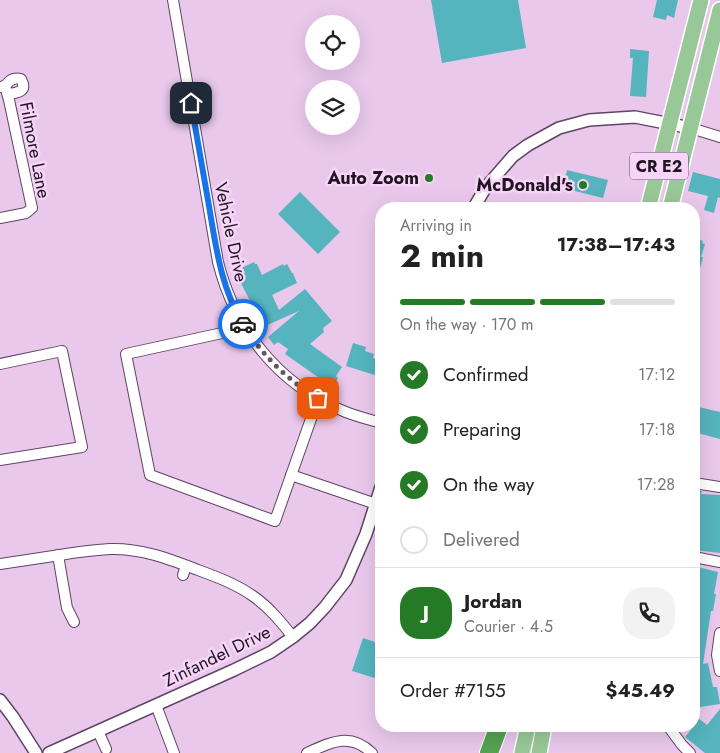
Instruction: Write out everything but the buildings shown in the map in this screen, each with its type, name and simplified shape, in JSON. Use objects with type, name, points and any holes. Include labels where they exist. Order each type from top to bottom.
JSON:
[{"type":"highway","points":[[489,753],[497,732]]},
{"type":"main road","name":"CR E2","points":[[650,202],[701,0]]},
{"type":"main road","name":"CR E2","points":[[672,202],[720,10]]},
{"type":"main road","points":[[522,753],[527,732]]},
{"type":"main road","points":[[539,753],[543,732]]},
{"type":"street","name":"Vehicle Drive","points":[[173,0],[218,262],[227,292],[236,312],[261,350],[291,380],[318,398],[354,415],[375,421]]},
{"type":"street","name":"Filmore Lane","points":[[0,218],[26,213],[32,208],[4,89]]},
{"type":"street","points":[[477,202],[486,187],[513,156],[528,145],[559,128],[589,120],[635,117],[670,123],[720,137]]},
{"type":"street","points":[[245,328],[126,354],[150,475],[276,521],[318,398]]},
{"type":"street","points":[[0,364],[62,351],[82,447],[0,460]]},
{"type":"street","points":[[291,475],[375,504]]},
{"type":"street","points":[[700,484],[720,487]]},
{"type":"street","name":"Zinfandel Drive","points":[[49,753],[264,656],[293,637],[325,607],[346,580],[375,507]]},
{"type":"street","points":[[0,564],[93,550],[131,550],[149,553],[167,558],[184,570],[226,581],[254,596],[278,618],[293,637]]},
{"type":"street","points":[[58,555],[67,608],[74,622]]},
{"type":"street","points":[[700,558],[720,562]]},
{"type":"street","points":[[720,633],[717,654],[720,671]]},
{"type":"street","points":[[0,700],[14,717],[36,753]]},
{"type":"street","points":[[156,705],[174,753]]},
{"type":"street","points":[[98,731],[106,749]]},
{"type":"street","points":[[672,732],[690,753]]},
{"type":"street","points":[[307,753],[326,744],[340,741],[356,742],[365,746],[372,753]]},
{"type":"way so far","points":[[243,324],[275,366],[308,393],[318,398]]},
{"type":"place","name":"Auto Zoom","points":[[429,178]]},
{"type":"place","name":"McDonald's","points":[[583,185]]},
{"type":"route","points":[[191,103],[218,262],[227,292],[243,324]]}]
